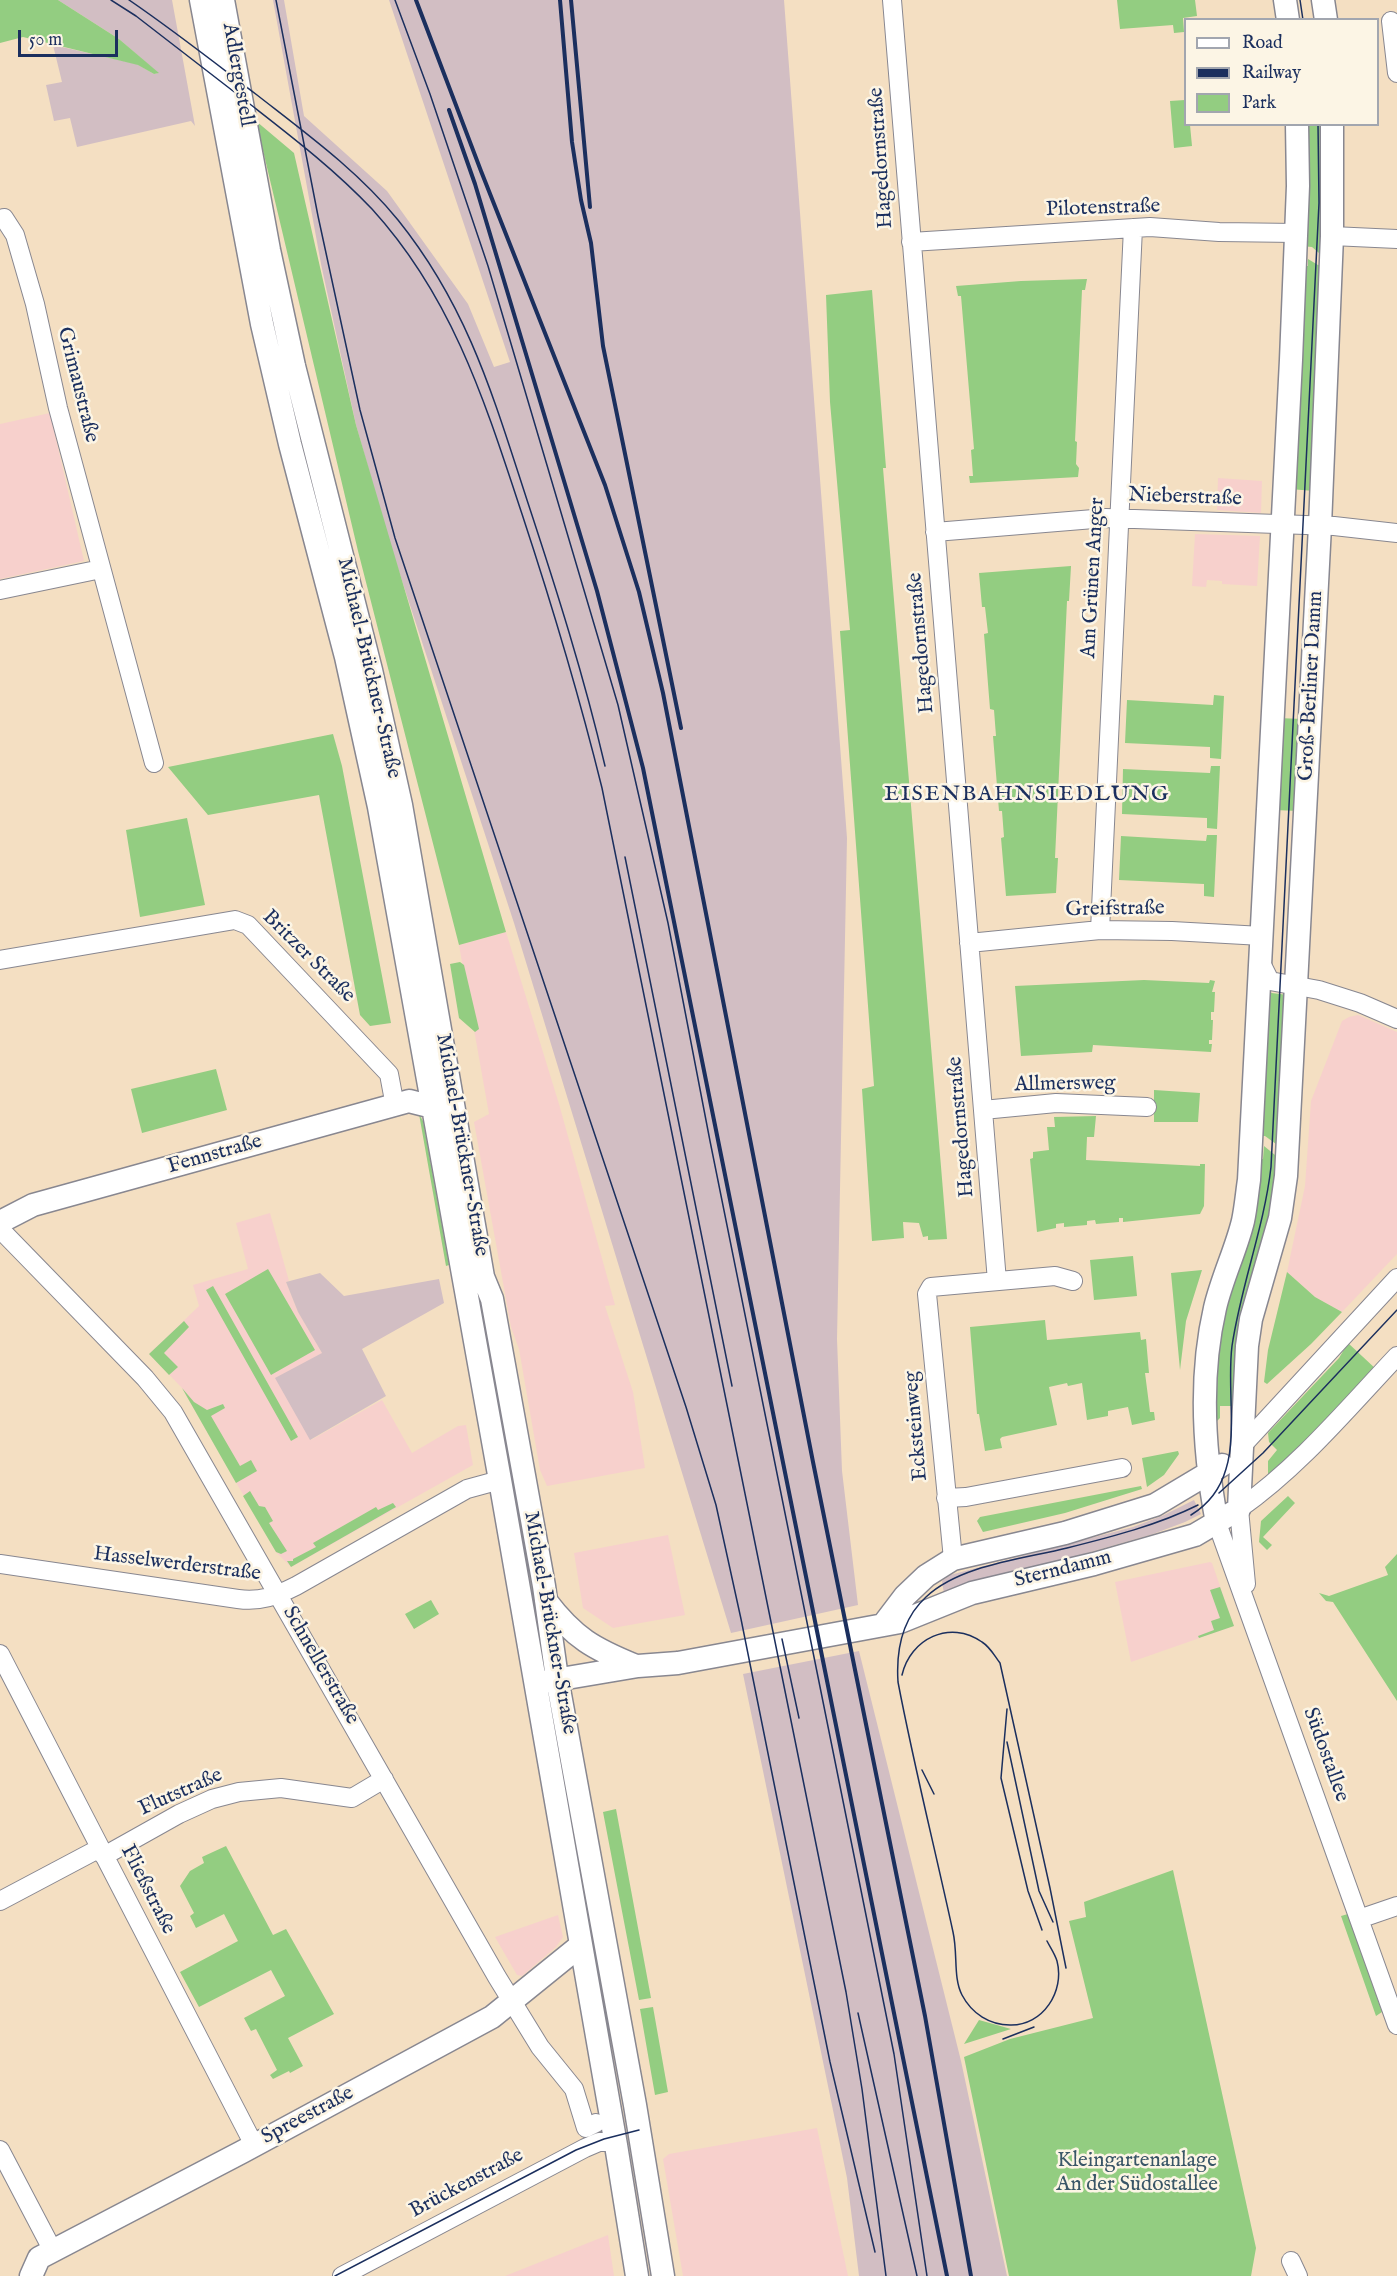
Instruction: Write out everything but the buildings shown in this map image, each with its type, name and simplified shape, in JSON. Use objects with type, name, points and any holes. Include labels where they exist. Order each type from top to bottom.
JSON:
[{"type":"main road","name":"Adlergestell","points":[[201,0],[240,155]]},
{"type":"main road","name":"Adlergestell","points":[[223,0],[240,155]]},
{"type":"main road","points":[[1286,0],[1288,18]]},
{"type":"main road","points":[[1323,0],[1326,18]]},
{"type":"main road","name":"Groß-Berliner Damm","points":[[1210,1473],[1206,1423],[1208,1348],[1215,1307],[1243,1221],[1249,1180],[1296,234],[1297,126]]},
{"type":"main road","name":"Groß-Berliner Damm","points":[[1242,1446],[1245,1366],[1251,1318],[1280,1218],[1286,1176],[1320,526],[1332,236],[1332,126]]},
{"type":"main road","name":"Michael-Brückner-Straße","points":[[240,155],[255,286],[288,436],[361,721],[379,807],[616,2143]]},
{"type":"main road","name":"Michael-Brückner-Straße","points":[[240,155],[371,670],[407,840],[483,1277],[492,1299],[546,1601],[557,1678],[642,2146]]},
{"type":"main road","points":[[255,286],[267,286],[280,346],[294,366]]},
{"type":"main road","name":"Fennstraße","points":[[0,1222],[33,1205],[409,1101],[433,1107]]},
{"type":"main road","points":[[433,1107],[459,1136]]},
{"type":"main road","points":[[1239,1509],[1242,1446]]},
{"type":"main road","name":"Sterndamm","points":[[883,1625],[905,1596],[953,1547],[1065,1533],[1155,1505],[1210,1473],[1242,1446]]},
{"type":"main road","points":[[1210,1473],[1217,1523]]},
{"type":"main road","name":"Sterndamm","points":[[535,1683],[638,1666],[678,1663],[909,1619],[972,1593],[1094,1564],[1195,1535],[1239,1509]]},
{"type":"main road","points":[[546,1601],[559,1618],[587,1643],[638,1666]]},
{"type":"main road","name":"Spreestraße","points":[[31,2276],[39,2258],[492,2017],[581,1945]]},
{"type":"main road","points":[[637,2276],[616,2143],[642,2146],[663,2276]]},
{"type":"street","name":"Hagedornstraße","points":[[892,0],[997,1281]]},
{"type":"street","points":[[1391,21],[1397,73]]},
{"type":"street","name":"Grimaustraße","points":[[0,219],[4,218],[15,235],[35,304],[55,396],[154,763]]},
{"type":"street","name":"Pilotenstraße","points":[[911,242],[1150,227],[1296,234]]},
{"type":"street","name":"Am Grünen Anger","points":[[1100,930],[1133,228]]},
{"type":"street","points":[[1332,236],[1397,238]]},
{"type":"street","name":"Nieberstraße","points":[[935,532],[1120,518],[1320,526],[1397,533]]},
{"type":"street","points":[[0,590],[101,569]]},
{"type":"street","name":"Britzer Straße","points":[[0,960],[234,920],[248,925],[389,1074],[395,1106]]},
{"type":"street","name":"Greifstraße","points":[[969,943],[1100,930],[1262,936]]},
{"type":"street","points":[[1261,963],[1270,981],[1311,988],[1350,999],[1397,1019]]},
{"type":"street","name":"Allmersweg","points":[[983,1110],[1056,1103],[1147,1107]]},
{"type":"street","name":"Schnellerstraße","points":[[0,1229],[145,1378],[167,1404],[513,2002],[540,2047],[574,2089],[586,2128],[596,2123]]},
{"type":"street","points":[[997,1281],[1055,1276],[1073,1281]]},
{"type":"street","name":"Sterndamm","points":[[1242,1446],[1397,1278]]},
{"type":"street","name":"Ecksteinweg","points":[[953,1547],[946,1498],[927,1294],[931,1287],[997,1281]]},
{"type":"street","name":"Sterndamm","points":[[1239,1509],[1268,1489],[1290,1469],[1397,1356]]},
{"type":"street","points":[[946,1498],[966,1497],[1122,1468]]},
{"type":"street","name":"Hasselwerderstraße","points":[[0,1564],[261,1600],[278,1595],[467,1489],[500,1480]]},
{"type":"street","name":"Südostallee","points":[[1239,1509],[1248,1607]]},
{"type":"street","name":"Südostallee","points":[[1217,1523],[1397,2025]]},
{"type":"street","name":"Fließstraße","points":[[0,1654],[254,2145]]},
{"type":"street","name":"Flutstraße","points":[[0,1901],[212,1799],[239,1792],[281,1788],[352,1798],[384,1779]]},
{"type":"street","points":[[1359,1919],[1397,1906]]},
{"type":"street","name":"Brückenstraße","points":[[342,2276],[585,2148],[599,2142],[616,2143]]},
{"type":"street","points":[[0,2151],[53,2251]]},
{"type":"shaded area","points":[[58,0],[172,0],[195,126],[191,121],[77,147],[70,118],[54,121],[46,85],[62,82],[53,45],[137,64],[154,74],[158,73],[119,39]]},
{"type":"shaded area","points":[[273,0],[284,0],[304,116],[387,191],[468,304],[494,367],[510,362],[389,0],[784,0],[847,838],[837,1339],[842,1471],[858,1605],[731,1633],[514,923],[389,541],[356,425],[321,264]]},
{"type":"shaded area","points":[[50,413],[84,561],[0,579],[0,424]]},
{"type":"shaded area","points":[[1218,478],[1262,481],[1261,513],[1217,510]]},
{"type":"shaded area","points":[[1195,534],[1260,536],[1257,586],[1222,584],[1222,581],[1207,580],[1206,587],[1192,586]]},
{"type":"shaded area","points":[[506,932],[559,1104],[615,1305],[605,1306],[633,1392],[645,1468],[547,1486],[540,1470],[519,1349],[511,1327],[474,1122],[489,1114],[459,945]]},
{"type":"shaded area","points":[[1358,1015],[1397,1032],[1397,1254],[1342,1312],[1315,1297],[1287,1272],[1305,1186],[1311,1101],[1342,1021]]},
{"type":"shaded area","points":[[270,1213],[289,1281],[286,1282],[298,1312],[322,1353],[311,1440],[382,1400],[412,1453],[458,1426],[466,1425],[473,1465],[291,1567],[276,1552],[182,1388],[149,1354],[199,1306],[193,1285],[248,1269],[236,1223]]},
{"type":"shaded area","points":[[320,1273],[344,1296],[439,1279],[444,1303],[362,1349],[386,1396],[310,1440],[275,1378],[322,1353],[298,1312],[286,1282]]},
{"type":"shaded area","points":[[1194,1500],[1201,1514],[1185,1522],[1153,1534],[944,1594],[942,1581],[950,1575],[1133,1527]]},
{"type":"shaded area","points":[[668,1535],[685,1615],[613,1628],[583,1608],[574,1553]]},
{"type":"shaded area","points":[[1210,1562],[1234,1626],[1131,1662],[1115,1582]]},
{"type":"shaded area","points":[[859,1651],[961,2061],[1007,2276],[859,2276],[847,2178],[743,1674]]},
{"type":"shaded area","points":[[558,1915],[563,1937],[556,1947],[522,1976],[517,1975],[495,1937]]},
{"type":"shaded area","points":[[817,2128],[848,2276],[683,2276],[663,2159],[669,2154]]},
{"type":"shaded area","points":[[608,2235],[614,2276],[505,2276]]},
{"type":"green space","points":[[0,0],[58,0],[119,39],[159,73],[154,74],[138,65],[23,37],[0,43]]},
{"type":"green space","points":[[1117,0],[1195,0],[1197,16],[1183,18],[1184,32],[1174,33],[1173,25],[1120,29]]},
{"type":"green space","points":[[1184,100],[1184,126],[1190,126],[1192,146],[1174,148],[1170,101]]},
{"type":"green space","points":[[256,121],[294,153],[356,425],[506,932],[459,945],[358,551]]},
{"type":"green space","points":[[1303,126],[1326,126],[1325,248],[1319,248],[1319,253],[1312,247],[1301,246]]},
{"type":"green space","points":[[1308,259],[1318,265],[1325,265],[1314,491],[1290,489],[1301,266],[1308,266]]},
{"type":"green space","points":[[1087,279],[1085,290],[1082,290],[1075,441],[1077,442],[1078,477],[970,483],[969,476],[973,476],[971,450],[974,449],[961,296],[958,296],[956,286]]},
{"type":"green space","points":[[872,290],[886,468],[883,468],[947,1239],[928,1240],[928,1236],[923,1237],[919,1223],[903,1222],[904,1238],[872,1241],[862,1089],[874,1086],[840,631],[850,630],[830,402],[826,295]]},
{"type":"green space","points":[[1071,566],[1069,601],[1067,601],[1055,858],[1058,858],[1056,893],[1006,896],[1001,838],[1004,837],[1002,811],[999,811],[993,736],[996,736],[994,710],[990,709],[984,634],[988,633],[985,607],[982,607],[979,573]]},
{"type":"green space","points":[[1214,695],[1224,696],[1221,759],[1210,758],[1210,747],[1125,743],[1127,700],[1213,705]]},
{"type":"green space","points":[[1278,718],[1302,719],[1298,811],[1275,810]]},
{"type":"green space","points":[[333,734],[342,766],[391,1023],[370,1026],[360,1015],[319,795],[208,815],[168,767]]},
{"type":"green space","points":[[1211,766],[1220,766],[1217,829],[1207,828],[1207,818],[1122,814],[1123,769],[1210,773]]},
{"type":"green space","points":[[187,818],[205,905],[140,917],[126,830]]},
{"type":"green space","points":[[1207,835],[1217,835],[1214,897],[1204,896],[1204,884],[1119,880],[1121,836],[1206,841]]},
{"type":"green space","points":[[460,962],[464,965],[479,1029],[475,1032],[459,1018],[450,964]]},
{"type":"green space","points":[[1144,980],[1209,983],[1210,980],[1215,981],[1212,992],[1215,992],[1214,1012],[1211,1012],[1212,1040],[1209,1040],[1209,1044],[1212,1044],[1211,1052],[1093,1045],[1092,1052],[1021,1056],[1015,986]]},
{"type":"green space","points":[[1266,990],[1288,995],[1282,1133],[1276,1133],[1276,1144],[1265,1136],[1258,1136]]},
{"type":"green space","points":[[216,1069],[227,1110],[142,1133],[131,1089]]},
{"type":"green space","points":[[1154,1090],[1200,1093],[1198,1122],[1154,1122]]},
{"type":"green space","points":[[419,1114],[423,1121],[449,1265],[446,1266]]},
{"type":"green space","points":[[1096,1116],[1094,1137],[1087,1137],[1086,1160],[1200,1166],[1200,1164],[1205,1164],[1204,1206],[1200,1214],[1123,1222],[1123,1218],[1119,1218],[1119,1222],[1096,1224],[1095,1220],[1087,1221],[1087,1225],[1064,1227],[1064,1223],[1056,1224],[1056,1228],[1037,1232],[1030,1159],[1033,1158],[1033,1152],[1049,1150],[1047,1127],[1055,1127],[1054,1117]]},
{"type":"green space","points":[[1264,1146],[1275,1155],[1281,1155],[1239,1404],[1233,1409],[1232,1406],[1220,1406],[1220,1418],[1215,1423],[1215,1389],[1222,1323],[1260,1159],[1263,1159]]},
{"type":"green space","points":[[1133,1256],[1137,1296],[1094,1300],[1090,1260]]},
{"type":"green space","points":[[268,1269],[315,1350],[271,1375],[225,1294]]},
{"type":"green space","points":[[1202,1270],[1186,1321],[1180,1370],[1171,1273]]},
{"type":"green space","points":[[1287,1272],[1315,1297],[1342,1312],[1267,1384],[1264,1382],[1268,1350]]},
{"type":"green space","points":[[213,1286],[298,1437],[291,1441],[206,1290]]},
{"type":"green space","points":[[1045,1320],[1047,1340],[1140,1332],[1141,1340],[1146,1339],[1149,1373],[1145,1373],[1150,1412],[1154,1412],[1155,1420],[1132,1425],[1128,1407],[1108,1411],[1108,1416],[1087,1420],[1082,1383],[1068,1386],[1067,1383],[1049,1387],[1057,1425],[1002,1437],[1000,1439],[1002,1448],[985,1451],[979,1414],[977,1414],[970,1327]]},
{"type":"green space","points":[[184,1321],[189,1327],[164,1353],[178,1367],[169,1375],[149,1354]]},
{"type":"green space","points":[[1348,1343],[1377,1370],[1268,1483],[1268,1461],[1277,1450],[1269,1442],[1268,1433],[1339,1358]]},
{"type":"green space","points":[[182,1388],[194,1402],[207,1410],[223,1404],[225,1408],[211,1416],[240,1466],[251,1460],[257,1471],[236,1483]]},
{"type":"green space","points":[[1178,1451],[1179,1454],[1164,1475],[1147,1487],[1142,1458]]},
{"type":"green space","points":[[1141,1486],[1142,1489],[1065,1513],[983,1532],[977,1521],[980,1517]]},
{"type":"green space","points":[[250,1491],[259,1506],[265,1507],[273,1521],[269,1523],[287,1551],[281,1554],[276,1552],[243,1496]]},
{"type":"green space","points":[[1288,1496],[1295,1503],[1263,1537],[1272,1545],[1267,1550],[1259,1542],[1261,1521]]},
{"type":"green space","points":[[393,1503],[396,1507],[291,1567],[287,1561],[293,1561],[316,1547],[313,1543],[376,1507],[378,1510]]},
{"type":"green space","points":[[1397,1554],[1397,1701],[1333,1602],[1326,1601],[1319,1593],[1329,1596],[1388,1575],[1385,1567]]},
{"type":"green space","points":[[1220,1587],[1234,1626],[1199,1638],[1198,1636],[1214,1630],[1211,1621],[1220,1618],[1210,1590]]},
{"type":"green space","points":[[431,1600],[439,1614],[414,1629],[405,1614]]},
{"type":"green space","points":[[616,1809],[651,1998],[639,2000],[603,1812]]},
{"type":"green space","points":[[226,1846],[273,1935],[286,1929],[334,2014],[288,2038],[303,2066],[273,2079],[270,2075],[277,2070],[256,2029],[251,2031],[244,2018],[285,1996],[271,1970],[199,2007],[180,1972],[238,1941],[224,1914],[196,1928],[190,1916],[194,1913],[180,1886],[190,1871],[204,1863],[202,1857]]},
{"type":"green space","name":"Kleingartenanlage An der Südostallee","points":[[1173,1870],[1256,2248],[1251,2276],[1009,2276],[964,2057],[1010,2039],[1093,2018],[1069,1921],[1086,1917],[1084,1902]]},
{"type":"green space","points":[[1348,1914],[1382,2012],[1376,2016],[1341,1916]]},
{"type":"green space","points":[[653,2007],[668,2092],[655,2095],[640,2009]]},
{"type":"green space","points":[[979,2020],[1011,2029],[964,2044]]},
{"type":"tram line","points":[[111,0],[136,16],[286,132],[372,209],[400,243],[424,278],[445,315],[480,392],[508,472],[565,650],[602,788],[846,1992],[862,2089],[886,2276]]},
{"type":"tram line","points":[[129,0],[257,95],[349,169],[398,220],[443,286],[461,319],[490,389],[569,632],[605,766]]},
{"type":"tram line","points":[[276,0],[318,216],[360,410],[395,538],[686,1407],[716,1505],[830,2062],[875,2252]]},
{"type":"tram line","points":[[395,0],[430,94],[488,266],[618,705],[668,923],[894,2054],[927,2276]]},
{"type":"tram line","points":[[1300,0],[1303,18]]},
{"type":"tram line","points":[[1191,1515],[1203,1506],[1217,1490],[1226,1469],[1231,1440],[1232,1346],[1268,1190],[1271,1167],[1319,203],[1318,126]]},
{"type":"tram line","points":[[625,857],[732,1386]]},
{"type":"tram line","points":[[1219,1493],[1263,1453],[1397,1310]]},
{"type":"tram line","points":[[1047,1941],[1056,1958],[1059,1972],[1058,1984],[1049,2005],[1032,2020],[1010,2025],[995,2023],[976,2013],[966,2002],[959,1988],[953,1932],[898,1682],[898,1659],[902,1636],[911,1615],[926,1597],[956,1577],[974,1570],[1134,1530],[1198,1505]]},
{"type":"tram line","points":[[902,1675],[913,1651],[933,1636],[945,1633],[957,1632],[970,1635],[990,1649],[1000,1663],[1066,1968]]},
{"type":"tram line","points":[[782,1639],[799,1718]]},
{"type":"tram line","points":[[1007,1709],[1001,1778],[1028,1891],[1042,1930]]},
{"type":"tram line","points":[[1007,1742],[1039,1891],[1053,1922]]},
{"type":"tram line","points":[[922,1770],[934,1794]]},
{"type":"tram line","points":[[858,2013],[917,2276]]},
{"type":"tram line","points":[[1003,2039],[1034,2027]]},
{"type":"tram line","points":[[335,2276],[576,2150],[604,2139],[639,2130]]},
{"type":"railway","points":[[416,0],[605,485],[639,592],[663,693],[813,1462],[925,2016],[971,2276]]},
{"type":"railway","points":[[560,0],[572,142],[581,200],[591,243],[603,346],[681,728]]},
{"type":"railway","points":[[571,0],[590,207]]},
{"type":"railway","points":[[449,110],[475,184],[597,591],[643,768],[947,2276]]},
{"type":"district","name":"EISENBAHNSIEDLUNG","points":[[1027,795]]}]
